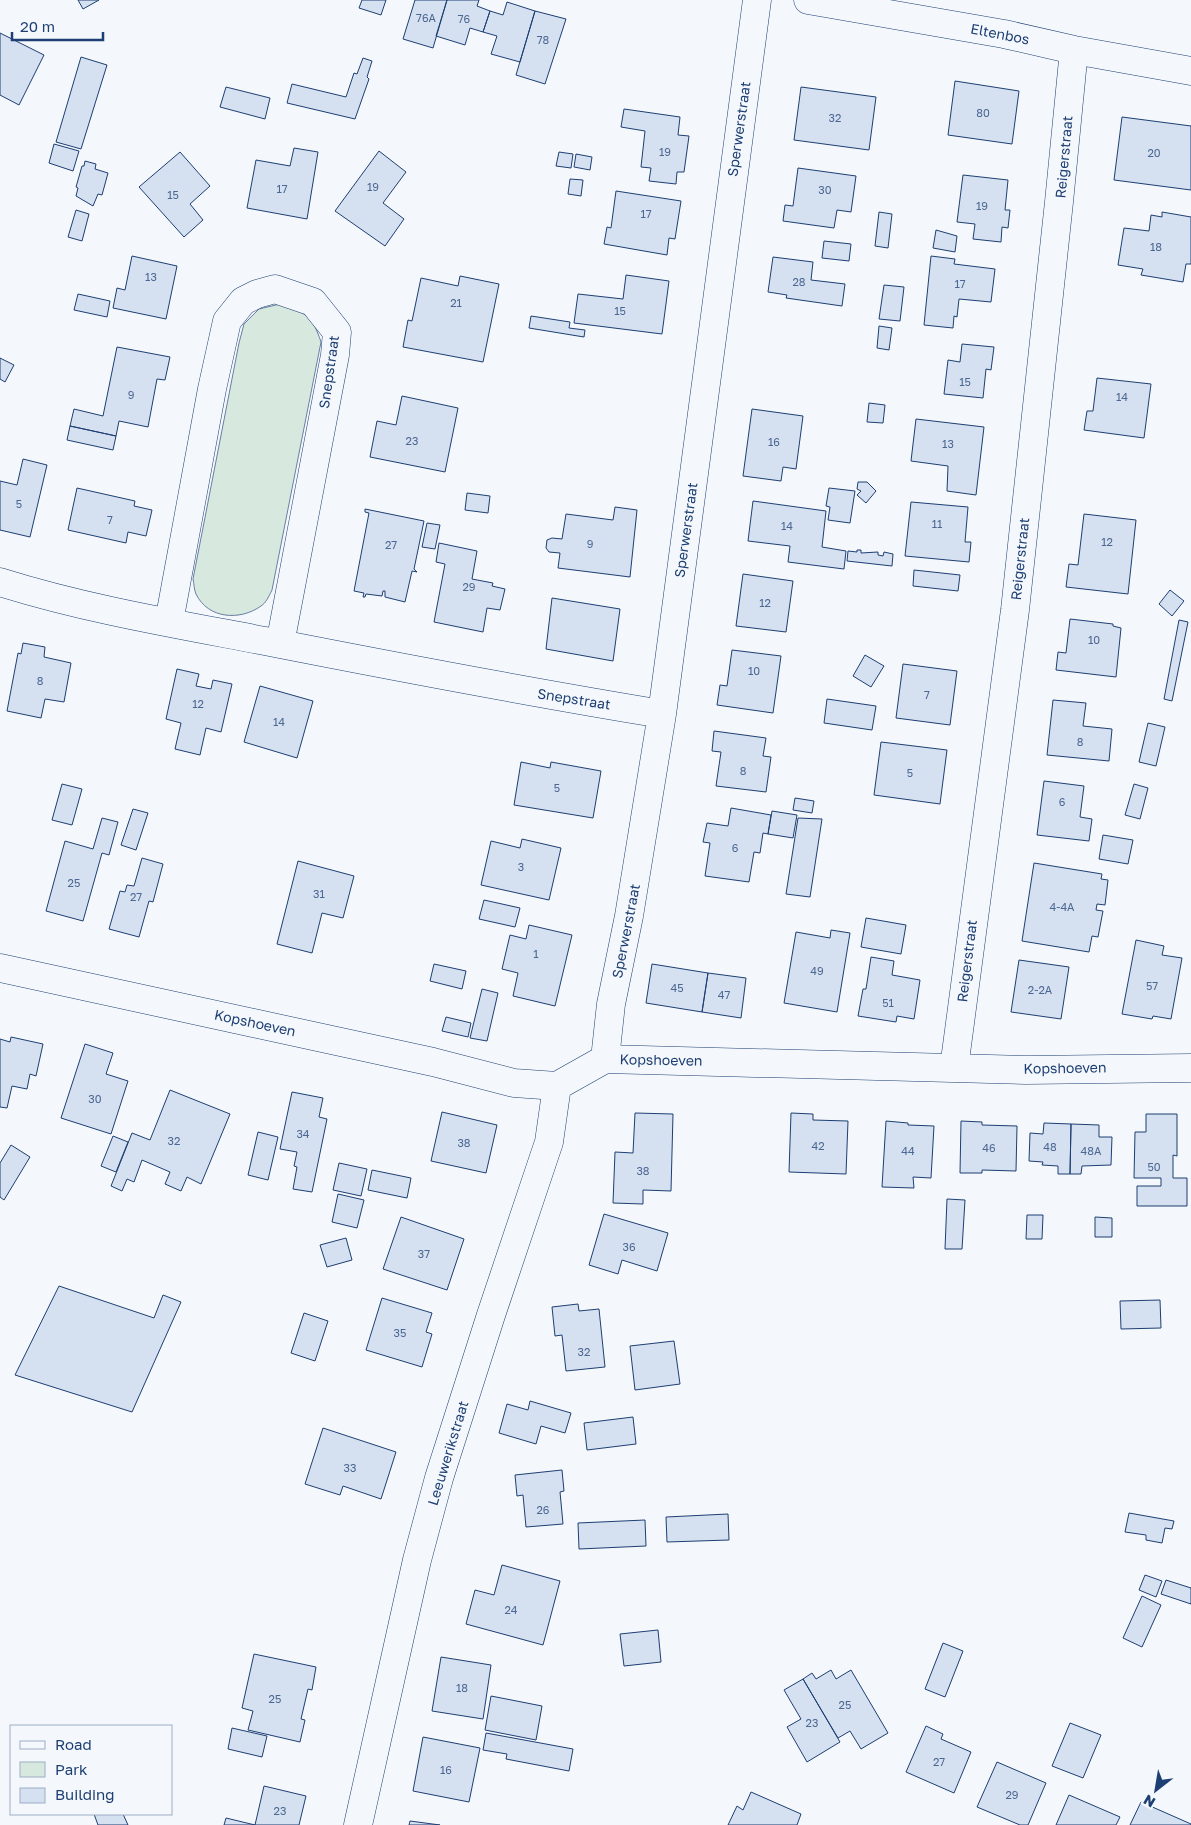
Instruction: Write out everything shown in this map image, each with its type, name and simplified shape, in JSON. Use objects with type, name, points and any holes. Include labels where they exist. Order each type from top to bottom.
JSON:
[{"type":"street","name":"Sperwerstraat","points":[[605,1059],[611,1004],[629,916],[662,714],[735,158],[758,0]]},
{"type":"street","name":"Eltenbos","points":[[808,0],[995,33],[1074,50],[1191,71]]},
{"type":"street","name":"Reigerstraat","points":[[954,1068],[1014,610],[1074,50]]},
{"type":"street","name":"Snepstraat","points":[[169,622],[212,389],[227,321],[243,301],[257,294],[275,289],[314,302],[337,332],[335,355],[280,644]]},
{"type":"street","name":"Snepstraat","points":[[0,582],[105,609],[423,673],[662,714]]},
{"type":"street","name":"Kopshoeven","points":[[0,968],[414,1058],[514,1083],[557,1086],[605,1059],[1026,1070],[1191,1068]]},
{"type":"street","name":"Leeuwerikstraat","points":[[358,1825],[417,1560],[439,1478],[549,1142],[557,1086]]},
{"type":"green space","points":[[280,304],[307,316],[311,320],[321,342],[272,590],[264,603],[253,611],[244,614],[225,615],[208,609],[201,602],[195,592],[193,579],[244,324],[259,309]]},
{"type":"building","points":[[78,0],[99,0],[83,9]]},
{"type":"building","points":[[362,0],[386,0],[381,15],[359,8]]},
{"type":"building","points":[[415,0],[447,0],[433,48],[403,39]]},
{"type":"building","points":[[447,0],[479,0],[477,6],[490,11],[483,32],[470,28],[465,45],[436,36]]},
{"type":"building","points":[[507,2],[535,11],[520,62],[491,54],[497,36],[483,32],[490,11],[503,15]]},
{"type":"building","points":[[535,11],[566,19],[545,84],[516,75]]},
{"type":"building","points":[[0,33],[44,55],[19,105],[0,95]]},
{"type":"building","points":[[81,57],[107,65],[81,149],[56,142]]},
{"type":"building","points":[[363,58],[372,61],[367,77],[369,79],[355,119],[287,103],[292,84],[346,97],[354,73],[357,74]]},
{"type":"building","points":[[955,81],[1019,91],[1012,144],[948,135]]},
{"type":"building","points":[[226,87],[270,98],[265,119],[220,107]]},
{"type":"building","points":[[801,87],[876,97],[869,150],[794,140]]},
{"type":"building","points":[[624,109],[680,117],[678,135],[689,136],[684,172],[677,172],[676,184],[649,181],[651,168],[641,167],[645,131],[621,127]]},
{"type":"building","points":[[1122,117],[1191,126],[1191,190],[1114,180]]},
{"type":"building","points":[[54,144],[79,151],[73,171],[49,163]]},
{"type":"building","points":[[294,148],[318,152],[307,219],[247,208],[256,160],[290,166]]},
{"type":"building","points":[[379,151],[406,172],[383,203],[404,219],[385,246],[335,211]]},
{"type":"building","points":[[180,152],[210,186],[190,204],[203,220],[184,237],[139,187]]},
{"type":"building","points":[[559,152],[573,154],[571,168],[556,166]]},
{"type":"building","points":[[576,154],[592,157],[590,170],[574,167]]},
{"type":"building","points":[[85,161],[96,164],[95,169],[108,173],[102,195],[98,194],[93,206],[76,196],[78,188],[76,187]]},
{"type":"building","points":[[798,168],[856,176],[851,212],[837,210],[834,228],[783,221],[785,205],[793,206]]},
{"type":"building","points":[[963,175],[1008,180],[1005,210],[1010,210],[1008,228],[1002,227],[1001,242],[973,239],[975,224],[957,222]]},
{"type":"building","points":[[570,179],[583,180],[581,196],[568,194]]},
{"type":"building","points":[[616,191],[681,201],[675,239],[669,238],[667,255],[604,244],[607,227],[611,228]]},
{"type":"building","points":[[76,210],[89,214],[82,241],[68,237]]},
{"type":"building","points":[[879,212],[892,214],[888,248],[875,246]]},
{"type":"building","points":[[1162,212],[1191,217],[1191,264],[1186,264],[1183,282],[1141,275],[1143,269],[1118,265],[1124,228],[1149,231],[1151,215],[1162,217]]},
{"type":"building","points":[[936,230],[957,236],[955,252],[933,248]]},
{"type":"building","points":[[824,241],[851,244],[849,261],[822,258]]},
{"type":"building","points":[[132,256],[177,266],[166,319],[113,308],[117,288],[125,290]]},
{"type":"building","points":[[931,256],[955,259],[954,264],[995,269],[991,302],[959,299],[957,317],[954,316],[953,328],[924,325]]},
{"type":"building","points":[[773,257],[813,262],[811,280],[845,284],[842,306],[786,298],[787,295],[768,292]]},
{"type":"building","points":[[626,275],[669,281],[662,334],[574,323],[578,294],[623,299]]},
{"type":"building","points":[[460,276],[499,284],[483,362],[403,347],[408,320],[412,321],[421,278],[458,286]]},
{"type":"building","points":[[884,285],[904,287],[900,321],[879,319]]},
{"type":"building","points":[[78,294],[110,301],[107,317],[74,310]]},
{"type":"building","points":[[531,316],[570,322],[569,328],[585,330],[584,337],[529,328]]},
{"type":"building","points":[[879,326],[892,328],[889,350],[877,348]]},
{"type":"building","points":[[962,344],[994,347],[991,370],[986,369],[983,398],[944,394],[948,360],[960,362]]},
{"type":"building","points":[[117,347],[170,357],[165,380],[157,379],[148,427],[119,421],[116,436],[70,426],[74,409],[103,416]]},
{"type":"building","points":[[0,358],[14,365],[5,382],[0,379]]},
{"type":"building","points":[[1097,378],[1151,384],[1144,438],[1084,430],[1087,411],[1093,411]]},
{"type":"building","points":[[402,396],[458,408],[445,472],[370,457],[377,421],[396,425]]},
{"type":"building","points":[[869,403],[885,405],[883,423],[867,422]]},
{"type":"building","points":[[752,409],[803,416],[796,469],[783,467],[781,481],[743,476]]},
{"type":"building","points":[[916,419],[984,427],[976,495],[947,491],[948,466],[911,461]]},
{"type":"building","points":[[70,426],[116,436],[113,450],[67,440]]},
{"type":"building","points":[[23,459],[47,465],[30,537],[0,530],[0,481],[17,485]]},
{"type":"building","points":[[858,482],[867,482],[876,491],[866,503],[857,495],[861,491],[857,489]]},
{"type":"building","points":[[77,488],[135,501],[134,506],[152,510],[146,536],[128,532],[126,543],[68,530]]},
{"type":"building","points":[[829,488],[855,491],[850,523],[828,520],[830,507],[826,506]]},
{"type":"building","points":[[467,493],[490,496],[488,513],[465,510]]},
{"type":"building","points":[[753,501],[826,511],[822,547],[846,551],[844,569],[788,562],[790,546],[748,541]]},
{"type":"building","points":[[911,502],[968,507],[965,542],[971,542],[969,562],[905,556]]},
{"type":"building","points":[[615,507],[637,510],[630,577],[558,568],[560,553],[549,552],[546,548],[547,540],[552,538],[562,539],[566,514],[613,520]]},
{"type":"building","points":[[365,509],[424,521],[414,569],[417,572],[412,571],[405,602],[385,597],[385,591],[383,591],[382,596],[366,594],[363,597],[364,593],[354,591],[369,513],[365,512]]},
{"type":"building","points":[[1084,514],[1136,520],[1128,594],[1066,587],[1069,564],[1078,565]]},
{"type":"building","points":[[427,523],[440,525],[435,549],[422,547]]},
{"type":"building","points":[[439,543],[477,551],[472,579],[493,583],[492,586],[505,589],[500,610],[487,608],[483,632],[434,622],[445,564],[436,562]]},
{"type":"building","points":[[857,550],[861,550],[861,553],[878,552],[878,555],[883,556],[884,552],[893,554],[892,566],[847,561],[848,551],[857,552]]},
{"type":"building","points":[[914,570],[960,575],[958,591],[913,586]]},
{"type":"building","points":[[743,574],[793,581],[786,632],[736,626]]},
{"type":"building","points":[[1170,590],[1184,601],[1172,616],[1159,604]]},
{"type":"building","points":[[552,598],[620,609],[613,661],[546,649]]},
{"type":"building","points":[[1070,619],[1113,624],[1113,626],[1121,628],[1116,677],[1056,670],[1058,652],[1066,653]]},
{"type":"building","points":[[1179,620],[1188,622],[1172,701],[1164,699]]},
{"type":"building","points":[[23,643],[45,647],[44,657],[71,663],[64,702],[45,699],[41,718],[7,711],[18,653],[21,654]]},
{"type":"building","points":[[732,650],[781,656],[773,713],[717,705],[720,685],[727,686]]},
{"type":"building","points":[[865,655],[884,666],[871,687],[853,676]]},
{"type":"building","points":[[903,664],[957,671],[950,725],[896,718]]},
{"type":"building","points":[[177,669],[199,674],[196,686],[211,689],[213,680],[232,684],[221,732],[206,728],[200,755],[175,749],[181,723],[166,719]]},
{"type":"building","points":[[260,686],[313,701],[297,758],[244,742]]},
{"type":"building","points":[[827,699],[876,706],[872,730],[824,723]]},
{"type":"building","points":[[1053,700],[1086,703],[1083,726],[1112,729],[1109,761],[1047,755]]},
{"type":"building","points":[[1148,723],[1165,727],[1156,766],[1139,762]]},
{"type":"building","points":[[714,731],[766,738],[763,756],[771,757],[766,792],[716,786],[721,752],[712,751]]},
{"type":"building","points":[[881,742],[947,750],[940,804],[874,795]]},
{"type":"building","points":[[521,762],[550,768],[551,762],[601,771],[593,818],[514,805]]},
{"type":"building","points":[[1044,781],[1084,786],[1080,817],[1092,819],[1089,841],[1037,835]]},
{"type":"building","points":[[62,784],[82,789],[72,825],[52,820]]},
{"type":"building","points":[[1134,784],[1148,788],[1140,819],[1125,815]]},
{"type":"building","points":[[795,798],[814,801],[812,813],[793,810]]},
{"type":"building","points":[[731,808],[771,815],[768,834],[763,833],[760,853],[754,852],[749,882],[705,876],[710,843],[703,842],[707,823],[728,826]]},
{"type":"building","points":[[133,809],[148,813],[136,850],[121,845]]},
{"type":"building","points":[[772,811],[797,815],[793,838],[768,834]]},
{"type":"building","points":[[102,818],[118,822],[109,855],[102,853],[83,921],[46,911],[65,841],[93,849]]},
{"type":"building","points":[[798,818],[822,819],[810,897],[786,894]]},
{"type":"building","points":[[1103,835],[1133,840],[1128,864],[1099,859]]},
{"type":"building","points":[[522,839],[561,848],[549,900],[481,885],[491,841],[520,848]]},
{"type":"building","points":[[142,858],[163,864],[153,902],[149,901],[139,937],[109,929],[120,891],[125,892],[127,885],[134,886]]},
{"type":"building","points":[[298,861],[354,876],[343,918],[322,913],[312,953],[277,944]]},
{"type":"building","points":[[1034,863],[1102,874],[1101,879],[1108,880],[1105,905],[1097,904],[1096,910],[1103,911],[1098,937],[1092,936],[1089,952],[1022,941]]},
{"type":"building","points":[[484,900],[520,908],[515,927],[479,919]]},
{"type":"building","points":[[866,918],[906,925],[901,954],[861,947]]},
{"type":"building","points":[[529,925],[572,935],[555,1006],[513,996],[518,973],[502,969],[510,935],[526,939]]},
{"type":"building","points":[[831,930],[850,933],[837,1012],[784,1003],[796,932],[830,938]]},
{"type":"building","points":[[1136,940],[1164,946],[1162,955],[1182,958],[1171,1019],[1153,1016],[1152,1019],[1122,1014]]},
{"type":"building","points":[[871,957],[894,961],[892,975],[920,980],[914,1019],[897,1016],[896,1022],[858,1016],[863,989],[866,989]]},
{"type":"building","points":[[1019,960],[1069,967],[1061,1019],[1011,1012]]},
{"type":"building","points":[[434,964],[466,971],[462,989],[430,981]]},
{"type":"building","points":[[652,964],[708,973],[702,1012],[646,1003]]},
{"type":"building","points":[[708,973],[746,978],[741,1018],[702,1012]]},
{"type":"building","points":[[482,989],[498,993],[487,1041],[470,1038]]},
{"type":"building","points":[[446,1017],[471,1023],[468,1037],[442,1031]]},
{"type":"building","points":[[11,1037],[43,1044],[36,1076],[30,1074],[27,1089],[12,1086],[7,1108],[0,1107],[0,1039],[10,1042]]},
{"type":"building","points":[[85,1044],[113,1053],[106,1074],[128,1081],[111,1134],[61,1118]]},
{"type":"building","points":[[170,1090],[230,1114],[201,1184],[187,1177],[181,1191],[165,1184],[170,1172],[142,1160],[134,1182],[127,1179],[122,1191],[111,1186],[132,1133],[150,1140]]},
{"type":"building","points":[[292,1092],[323,1098],[319,1117],[327,1119],[312,1192],[293,1189],[297,1167],[294,1166],[297,1152],[280,1149]]},
{"type":"building","points":[[442,1112],[497,1125],[486,1173],[431,1161]]},
{"type":"building","points":[[635,1113],[673,1114],[671,1191],[643,1190],[643,1204],[613,1203],[615,1152],[633,1153]]},
{"type":"building","points":[[791,1113],[813,1114],[813,1120],[848,1121],[846,1174],[789,1172]]},
{"type":"building","points":[[1146,1114],[1177,1114],[1177,1156],[1173,1155],[1173,1178],[1187,1178],[1187,1206],[1137,1206],[1137,1186],[1161,1186],[1161,1178],[1134,1178],[1135,1132],[1146,1132]]},
{"type":"building","points":[[886,1121],[908,1123],[908,1125],[934,1126],[931,1178],[913,1177],[914,1188],[882,1187]]},
{"type":"building","points":[[961,1121],[982,1122],[982,1125],[1017,1126],[1016,1171],[982,1170],[982,1173],[960,1173]]},
{"type":"building","points":[[1044,1123],[1071,1124],[1070,1174],[1058,1174],[1058,1166],[1042,1165],[1043,1162],[1029,1161],[1030,1133],[1043,1134]]},
{"type":"building","points":[[1071,1124],[1099,1125],[1099,1137],[1112,1137],[1111,1165],[1082,1166],[1081,1174],[1070,1174]]},
{"type":"building","points":[[258,1132],[278,1137],[268,1180],[248,1175]]},
{"type":"building","points":[[113,1136],[128,1142],[116,1172],[101,1166]]},
{"type":"building","points":[[11,1145],[30,1157],[4,1200],[0,1197],[0,1163]]},
{"type":"building","points":[[339,1163],[367,1169],[361,1196],[333,1190]]},
{"type":"building","points":[[372,1170],[411,1178],[407,1198],[368,1190]]},
{"type":"building","points":[[338,1194],[364,1200],[357,1228],[332,1222]]},
{"type":"building","points":[[947,1199],[965,1200],[962,1249],[945,1249]]},
{"type":"building","points":[[604,1214],[668,1233],[657,1271],[622,1260],[618,1274],[589,1265]]},
{"type":"building","points":[[1027,1215],[1043,1215],[1042,1239],[1026,1239]]},
{"type":"building","points":[[401,1217],[464,1239],[447,1290],[383,1269]]},
{"type":"building","points":[[1095,1217],[1112,1218],[1112,1237],[1095,1237]]},
{"type":"building","points":[[346,1238],[352,1260],[327,1267],[320,1245]]},
{"type":"building","points":[[59,1286],[154,1318],[163,1295],[181,1302],[132,1412],[15,1375]]},
{"type":"building","points":[[382,1298],[432,1313],[426,1332],[432,1334],[422,1367],[366,1350]]},
{"type":"building","points":[[1160,1300],[1161,1328],[1121,1329],[1120,1301]]},
{"type":"building","points":[[578,1304],[579,1311],[599,1309],[605,1367],[566,1371],[562,1335],[555,1336],[552,1307]]},
{"type":"building","points":[[304,1313],[328,1321],[315,1361],[291,1353]]},
{"type":"building","points":[[674,1341],[680,1384],[635,1390],[630,1346]]},
{"type":"building","points":[[530,1401],[571,1413],[565,1433],[541,1426],[536,1444],[499,1433],[507,1404],[528,1410]]},
{"type":"building","points":[[633,1417],[636,1444],[587,1450],[584,1423]]},
{"type":"building","points":[[323,1428],[396,1452],[381,1499],[343,1486],[340,1495],[305,1484]]},
{"type":"building","points":[[562,1470],[564,1491],[560,1492],[563,1524],[526,1527],[523,1495],[517,1496],[515,1475]]},
{"type":"building","points":[[1129,1513],[1174,1521],[1172,1529],[1165,1528],[1162,1543],[1146,1540],[1146,1535],[1125,1532]]},
{"type":"building","points":[[728,1514],[729,1540],[667,1542],[666,1517]]},
{"type":"building","points":[[645,1520],[646,1546],[579,1549],[578,1523]]},
{"type":"building","points":[[502,1565],[560,1581],[543,1645],[466,1624],[475,1590],[494,1595]]},
{"type":"building","points":[[1145,1575],[1162,1581],[1156,1597],[1139,1590]]},
{"type":"building","points":[[1166,1580],[1191,1588],[1191,1604],[1161,1594]]},
{"type":"building","points":[[1142,1596],[1161,1605],[1142,1647],[1123,1638]]},
{"type":"building","points":[[658,1630],[661,1662],[624,1666],[620,1634]]},
{"type":"building","points":[[943,1643],[963,1651],[945,1697],[925,1689]]},
{"type":"building","points":[[254,1654],[316,1667],[312,1690],[308,1689],[301,1719],[305,1720],[300,1742],[248,1730],[253,1711],[242,1708]]},
{"type":"building","points":[[441,1657],[491,1665],[483,1719],[432,1711]]},
{"type":"building","points":[[831,1670],[836,1679],[851,1670],[888,1733],[861,1749],[850,1731],[838,1738],[803,1679],[812,1673],[816,1679]]},
{"type":"building","points":[[803,1679],[840,1742],[807,1762],[787,1727],[801,1719],[784,1690]]},
{"type":"building","points":[[491,1696],[542,1706],[536,1740],[485,1730]]},
{"type":"building","points":[[1070,1723],[1101,1735],[1083,1778],[1052,1766]]},
{"type":"building","points":[[926,1726],[943,1734],[941,1739],[971,1752],[954,1793],[906,1772]]},
{"type":"building","points":[[232,1728],[267,1736],[262,1757],[228,1749]]},
{"type":"building","points":[[486,1733],[573,1749],[569,1771],[506,1759],[507,1754],[483,1750]]},
{"type":"building","points":[[423,1737],[480,1748],[469,1802],[413,1791]]},
{"type":"building","points":[[997,1762],[1046,1783],[1028,1825],[1020,1825],[977,1807]]},
{"type":"building","points":[[264,1786],[306,1796],[299,1825],[255,1825]]},
{"type":"building","points":[[751,1792],[801,1814],[797,1825],[728,1825],[737,1806],[743,1810]]},
{"type":"building","points":[[1069,1795],[1120,1817],[1116,1825],[1056,1825]]},
{"type":"building","points":[[1141,1802],[1191,1824],[1191,1825],[1130,1825]]},
{"type":"building","points":[[94,1815],[123,1815],[128,1825],[98,1825]]},
{"type":"building","points":[[226,1818],[255,1825],[224,1825]]},
{"type":"building","points":[[410,1821],[440,1825],[409,1825]]}]
